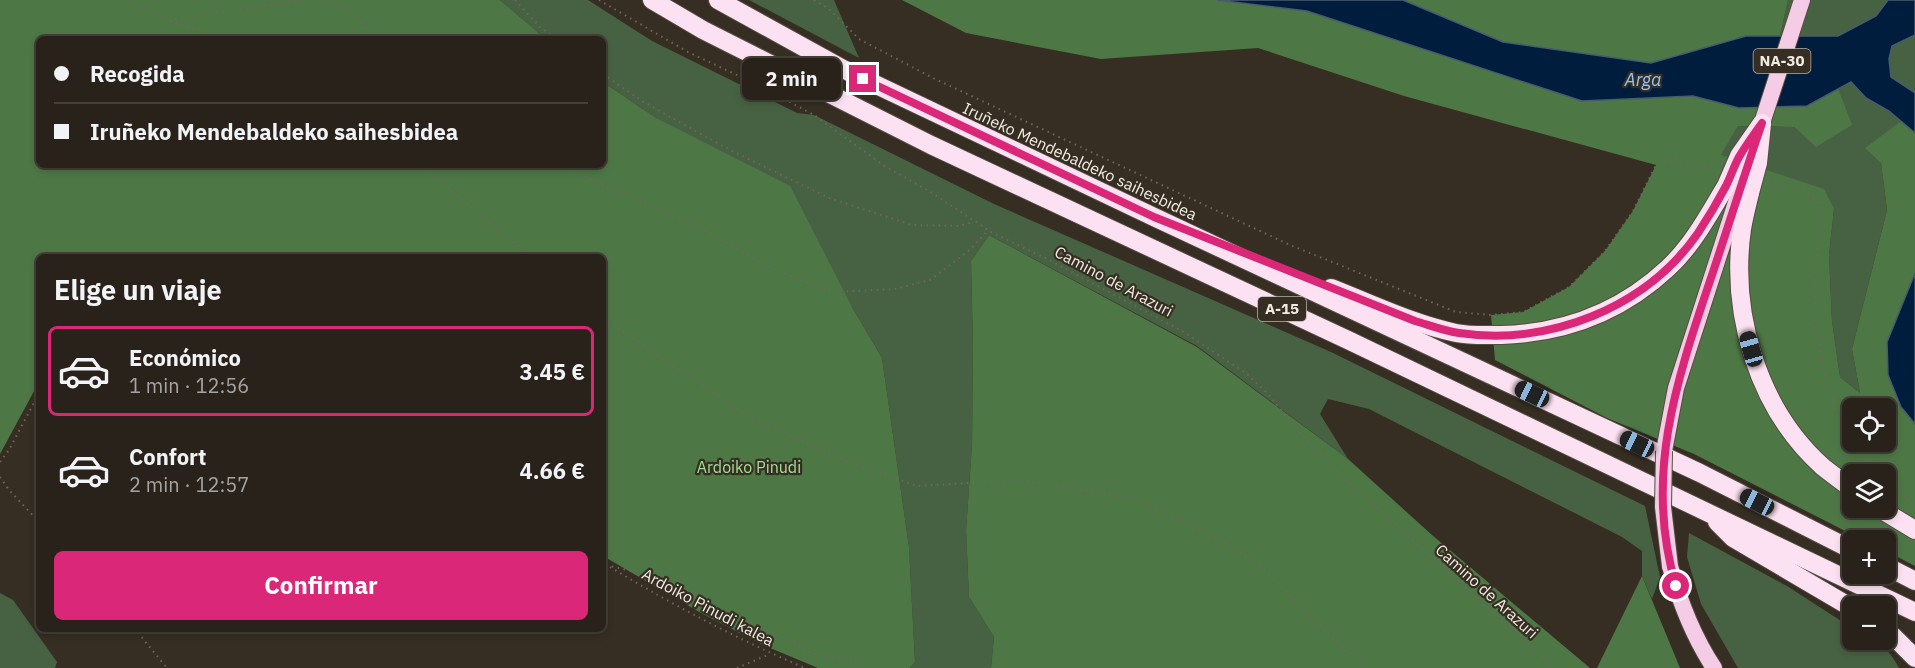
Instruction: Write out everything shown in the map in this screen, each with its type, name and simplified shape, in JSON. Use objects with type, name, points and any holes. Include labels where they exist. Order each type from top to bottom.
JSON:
[{"type":"highway","name":"A-15","points":[[652,0],[703,30],[931,145],[1350,341],[1915,612]]},
{"type":"highway","name":"Iruñeko Mendebaldeko saihesbidea","points":[[718,0],[843,69],[1700,473],[1842,545]]},
{"type":"highway","name":"NA-30","points":[[1762,123],[1802,0]]},
{"type":"highway","points":[[1762,123],[1739,156],[1744,187],[1740,262],[1741,295],[1747,335],[1755,363],[1784,420],[1802,445],[1842,481]]},
{"type":"highway","points":[[1714,668],[1698,642],[1682,606],[1670,566],[1663,507],[1664,451],[1676,388],[1744,187],[1758,163],[1762,123]]},
{"type":"highway","points":[[1154,217],[1415,321],[1458,333],[1521,334],[1554,330],[1596,316],[1629,298],[1668,267],[1744,187]]},
{"type":"highway","points":[[1705,511],[1732,538],[1842,602]]},
{"type":"highway","points":[[1895,518],[1915,530]]},
{"type":"highway","points":[[1896,571],[1915,581]]},
{"type":"highway","points":[[1896,639],[1915,658]]},
{"type":"path","points":[[127,0],[169,20],[216,36]]},
{"type":"path","points":[[169,20],[305,0]]},
{"type":"path","points":[[327,0],[350,10],[375,36]]},
{"type":"path","points":[[334,3],[339,0]]},
{"type":"path","points":[[515,0],[540,27],[552,36]]},
{"type":"path","name":"Camino de Arazuri","points":[[599,0],[688,52],[814,115],[883,165],[929,191],[988,230],[1184,332],[1247,374],[1340,474],[1554,668]]},
{"type":"path","points":[[814,0],[829,9],[859,39],[933,78],[1290,245],[1456,312],[1491,315],[1522,312],[1569,287],[1605,251],[1633,211],[1656,165],[1674,158],[1717,169]]},
{"type":"path","points":[[606,76],[642,101],[681,123],[740,155],[829,198],[912,225],[959,226],[975,221]]},
{"type":"path","points":[[424,168],[528,254]]},
{"type":"path","points":[[570,168],[619,193],[691,222],[770,268],[832,292],[895,289],[930,280],[971,249],[988,230]]},
{"type":"path","points":[[1744,187],[1803,191],[1819,203],[1821,228],[1816,266],[1814,313],[1822,364],[1840,425],[1855,450],[1869,464]]},
{"type":"path","points":[[606,320],[749,417],[842,459],[917,486],[1020,480],[1137,499],[1220,539],[1259,564],[1344,649],[1368,668]]},
{"type":"path","points":[[0,462],[9,450],[36,399]]},
{"type":"path","points":[[0,477],[36,519]]},
{"type":"path","points":[[1896,489],[1915,505]]},
{"type":"path","points":[[606,564],[657,577],[722,610],[791,640],[811,653],[850,660],[866,668]]},
{"type":"path","name":"Ardoiko Pinudi kalea","points":[[606,565],[660,597],[805,668]]},
{"type":"path","points":[[137,632],[167,668]]},
{"type":"path","points":[[737,668],[771,653]]},
{"type":"green space","name":"Ardoiko Pinudi","points":[[0,0],[500,0],[542,36],[36,36],[36,168],[606,168],[606,84],[656,118],[790,186],[852,307],[882,358],[909,547],[915,662],[910,668],[818,668],[763,645],[701,613],[606,558],[606,254],[36,254],[36,388],[0,454]]},
{"type":"green space","points":[[500,0],[588,0],[652,41],[797,113],[814,115],[994,204],[1331,352],[1645,506],[1660,577],[1652,599],[1642,576],[1642,551],[1622,537],[1369,409],[1328,399],[1320,414],[1348,459],[1197,346],[989,235],[971,261],[972,444],[966,531],[969,597],[994,637],[991,668],[910,668],[915,662],[909,547],[882,358],[852,307],[656,118],[606,84],[606,36],[542,36]]},
{"type":"green space","points":[[749,0],[834,0],[859,58]]},
{"type":"green space","points":[[902,0],[1217,0],[1307,11],[1582,101],[1833,75],[1852,125],[1816,147],[1794,127],[1738,126],[1721,155],[1824,189],[1834,209],[1829,255],[1832,321],[1840,377],[1860,393],[1852,349],[1887,210],[1881,163],[1865,148],[1915,111],[1915,566],[1896,556],[1896,530],[1843,530],[1694,454],[1607,418],[1495,360],[1491,315],[1523,312],[1569,287],[1605,251],[1633,211],[1656,165],[1404,96],[1258,48],[1101,59],[966,33]]},
{"type":"green space","points":[[1403,0],[1788,0],[1780,36],[1746,36],[1651,63],[1503,42]]},
{"type":"green space","points":[[1788,0],[1888,0],[1876,16],[1838,37],[1780,36]]},
{"type":"green space","points":[[1915,35],[1915,111],[1881,163],[1887,210],[1852,349],[1860,393],[1840,377],[1832,321],[1829,255],[1834,209],[1720,156],[1738,126],[1794,127],[1816,146],[1851,125],[1833,75]]},
{"type":"green space","points":[[989,235],[1197,347],[1348,459],[1432,535],[1590,668],[991,668],[994,637],[969,597],[966,531],[972,444],[971,261]]},
{"type":"green space","points":[[1689,533],[1787,586],[1842,622],[1842,650],[1886,650],[1899,668],[1738,668],[1701,604],[1687,557]]},
{"type":"green space","points":[[1642,576],[1680,668],[1597,668]]},
{"type":"green space","points":[[0,593],[13,600],[57,662],[55,668],[0,668]]},
{"type":"water","name":"Arga","points":[[1217,0],[1403,0],[1503,42],[1651,63],[1746,36],[1838,36],[1876,16],[1888,0],[1915,0],[1915,35],[1892,46],[1889,59],[1891,77],[1915,93],[1915,133],[1889,111],[1866,98],[1851,82],[1807,106],[1739,108],[1693,96],[1582,101],[1307,11]]},
{"type":"water","points":[[1915,273],[1915,424],[1901,407],[1888,375],[1887,342]]},
{"type":"route","points":[[863,79],[1154,217],[1415,321],[1458,333],[1486,335],[1554,330],[1596,316],[1629,298],[1668,267],[1697,234],[1726,186],[1739,156],[1762,123],[1698,317],[1676,388],[1670,416],[1662,475],[1663,507],[1668,554],[1676,586]]}]
